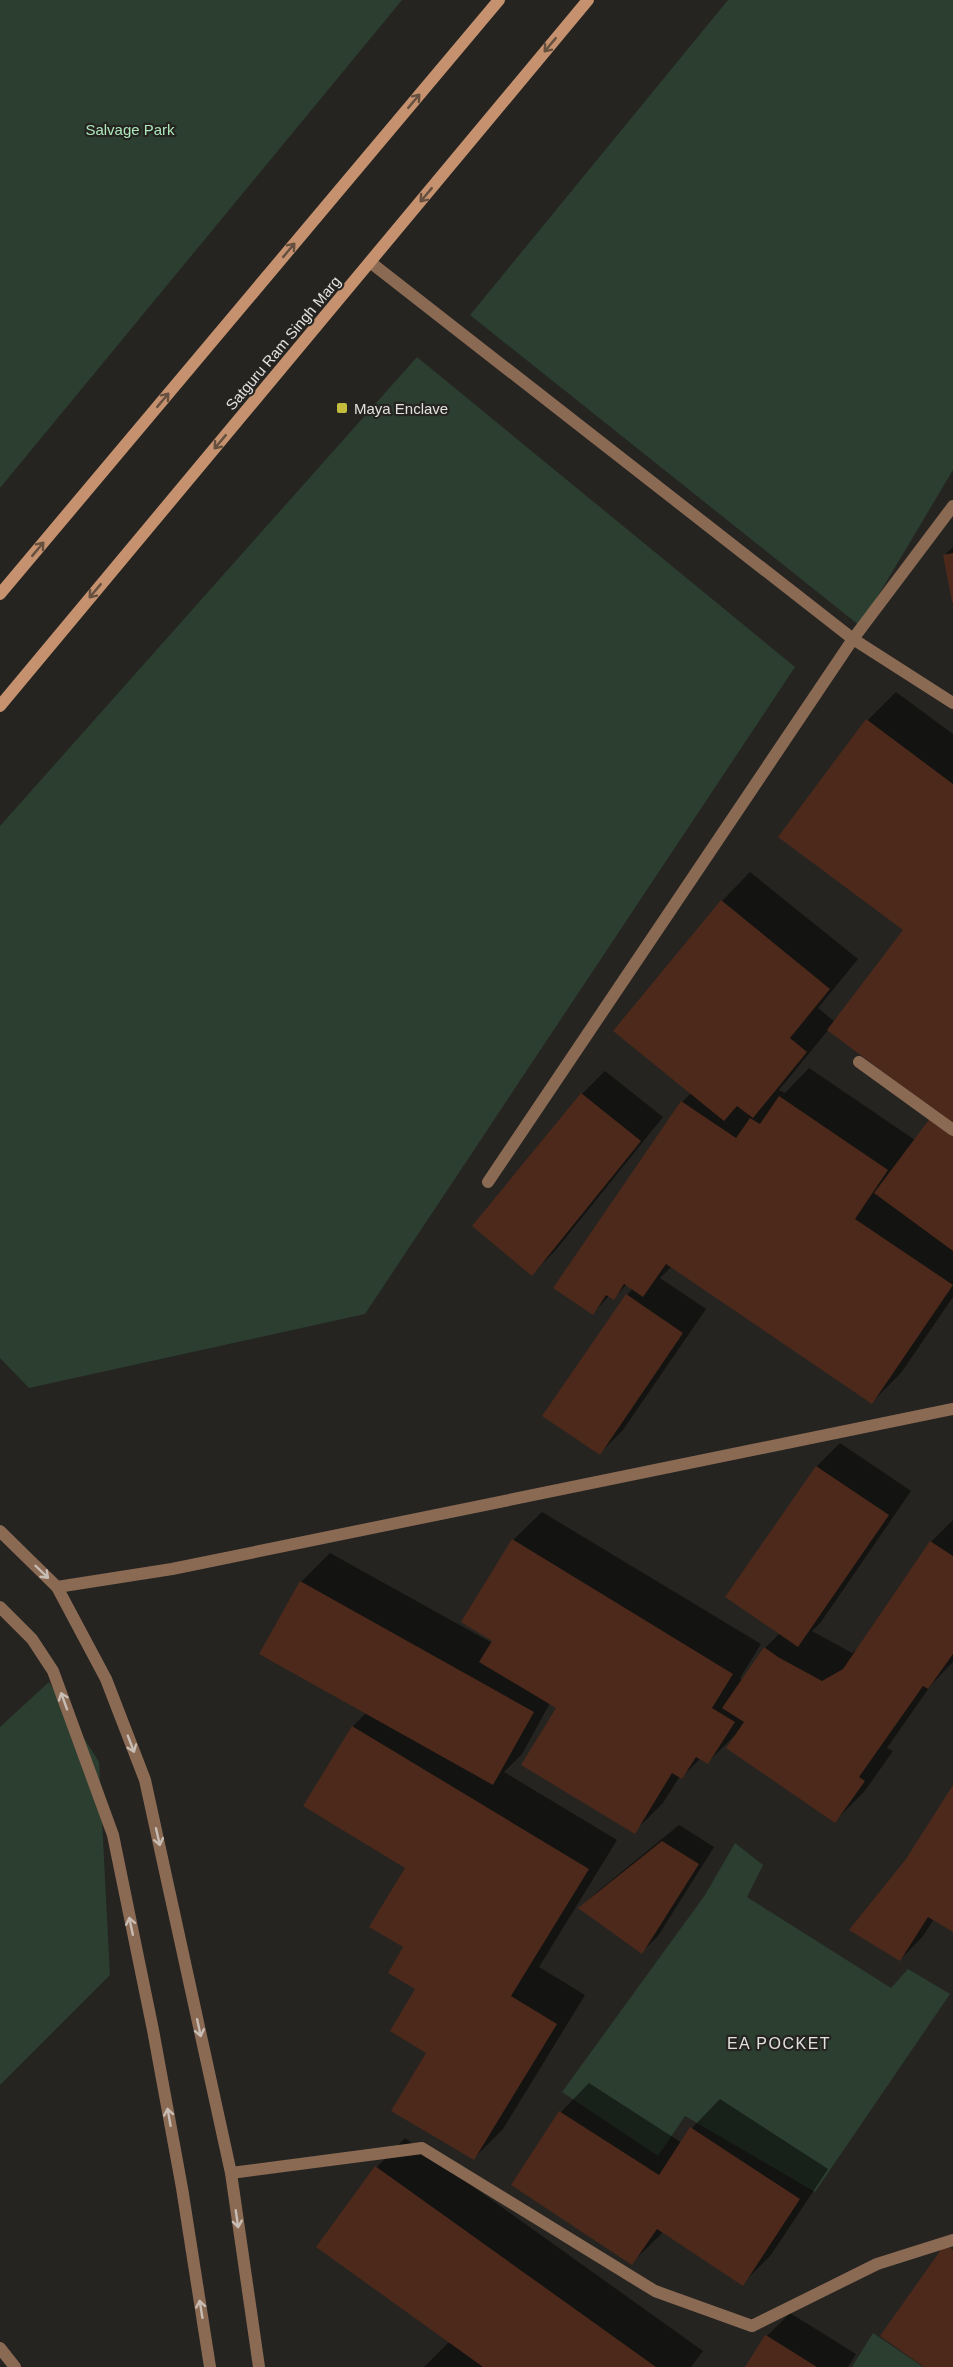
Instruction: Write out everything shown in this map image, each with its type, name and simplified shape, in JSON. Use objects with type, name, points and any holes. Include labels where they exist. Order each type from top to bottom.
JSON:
[{"type":"main road","points":[[0,594],[499,0]]},
{"type":"main road","name":"Satguru Ram Singh Marg","points":[[0,706],[588,0]]},
{"type":"street","points":[[370,262],[853,639],[953,703]]},
{"type":"street","points":[[488,1182],[853,639],[953,506]]},
{"type":"street","points":[[859,1062],[953,1130]]},
{"type":"street","points":[[57,1587],[172,1569],[953,1408]]},
{"type":"street","points":[[0,1531],[57,1587],[106,1678],[145,1780],[231,2173],[259,2367]]},
{"type":"street","points":[[0,1607],[32,1639],[53,1671],[113,1835],[180,2177],[210,2367]]},
{"type":"street","points":[[231,2173],[422,2148],[655,2291],[752,2326],[877,2264],[953,2240]]},
{"type":"street","points":[[0,2348],[15,2367]]},
{"type":"green space","name":"Salvage Park","points":[[0,0],[402,0],[0,488]]},
{"type":"green space","points":[[728,0],[953,0],[953,470],[860,626],[470,315]]},
{"type":"green space","points":[[417,357],[795,667],[365,1314],[29,1388],[0,1358],[0,826]]},
{"type":"green space","points":[[49,1682],[99,1762],[110,1975],[0,2085],[0,1727]]},
{"type":"green space","points":[[735,1843],[763,1865],[747,1897],[891,1988],[908,1969],[950,1994],[815,2192],[685,2116],[658,2156],[562,2092],[705,1895]]},
{"type":"green space","points":[[873,2333],[923,2367],[852,2367]]},
{"type":"building","points":[[953,553],[953,602],[952,602],[943,555]]},
{"type":"building","points":[[866,719],[953,784],[953,1124],[827,1030],[903,930],[778,837]]},
{"type":"building","points":[[721,900],[830,989],[790,1038],[807,1052],[753,1118],[737,1106],[724,1121],[613,1031]]},
{"type":"building","points":[[581,1093],[641,1141],[532,1276],[472,1226]]},
{"type":"building","points":[[779,1096],[888,1170],[855,1219],[953,1285],[872,1404],[666,1264],[643,1297],[624,1284],[614,1300],[606,1295],[593,1315],[553,1288],[681,1101],[736,1138],[750,1118],[760,1124]]},
{"type":"building","points":[[931,1117],[953,1134],[953,1251],[874,1193]]},
{"type":"building","points":[[626,1294],[683,1333],[600,1455],[542,1416]]},
{"type":"building","points":[[816,1466],[889,1515],[798,1647],[725,1597]]},
{"type":"building","points":[[512,1539],[733,1674],[712,1708],[735,1722],[708,1764],[696,1757],[682,1779],[672,1773],[635,1834],[521,1765],[556,1708],[479,1662],[492,1641],[461,1622]]},
{"type":"building","points":[[930,1541],[953,1556],[953,1654],[928,1689],[923,1686],[859,1777],[865,1781],[835,1823],[726,1748],[744,1722],[722,1708],[764,1647],[822,1681],[843,1669]]},
{"type":"building","points":[[300,1581],[534,1712],[493,1785],[259,1654]]},
{"type":"building","points":[[352,1726],[589,1869],[511,1996],[557,2024],[474,2160],[391,2111],[426,2053],[390,2031],[415,1989],[388,1973],[403,1947],[369,1927],[405,1868],[303,1806]]},
{"type":"building","points":[[953,1785],[953,1932],[928,1917],[900,1961],[849,1930],[906,1859]]},
{"type":"building","points":[[662,1841],[699,1864],[642,1954],[578,1908]]},
{"type":"building","points":[[559,2111],[659,2175],[690,2127],[800,2199],[743,2286],[657,2229],[632,2265],[511,2185]]},
{"type":"building","points":[[375,2166],[656,2367],[483,2367],[316,2247]]},
{"type":"building","points":[[945,2244],[953,2250],[953,2367],[924,2367],[880,2336]]},
{"type":"building","points":[[765,2335],[769,2337],[817,2367],[745,2367]]},
{"type":"place","name":"Maya Enclave","points":[[342,408]]},
{"type":"district","name":"EA POCKET","points":[[779,2043]]}]
